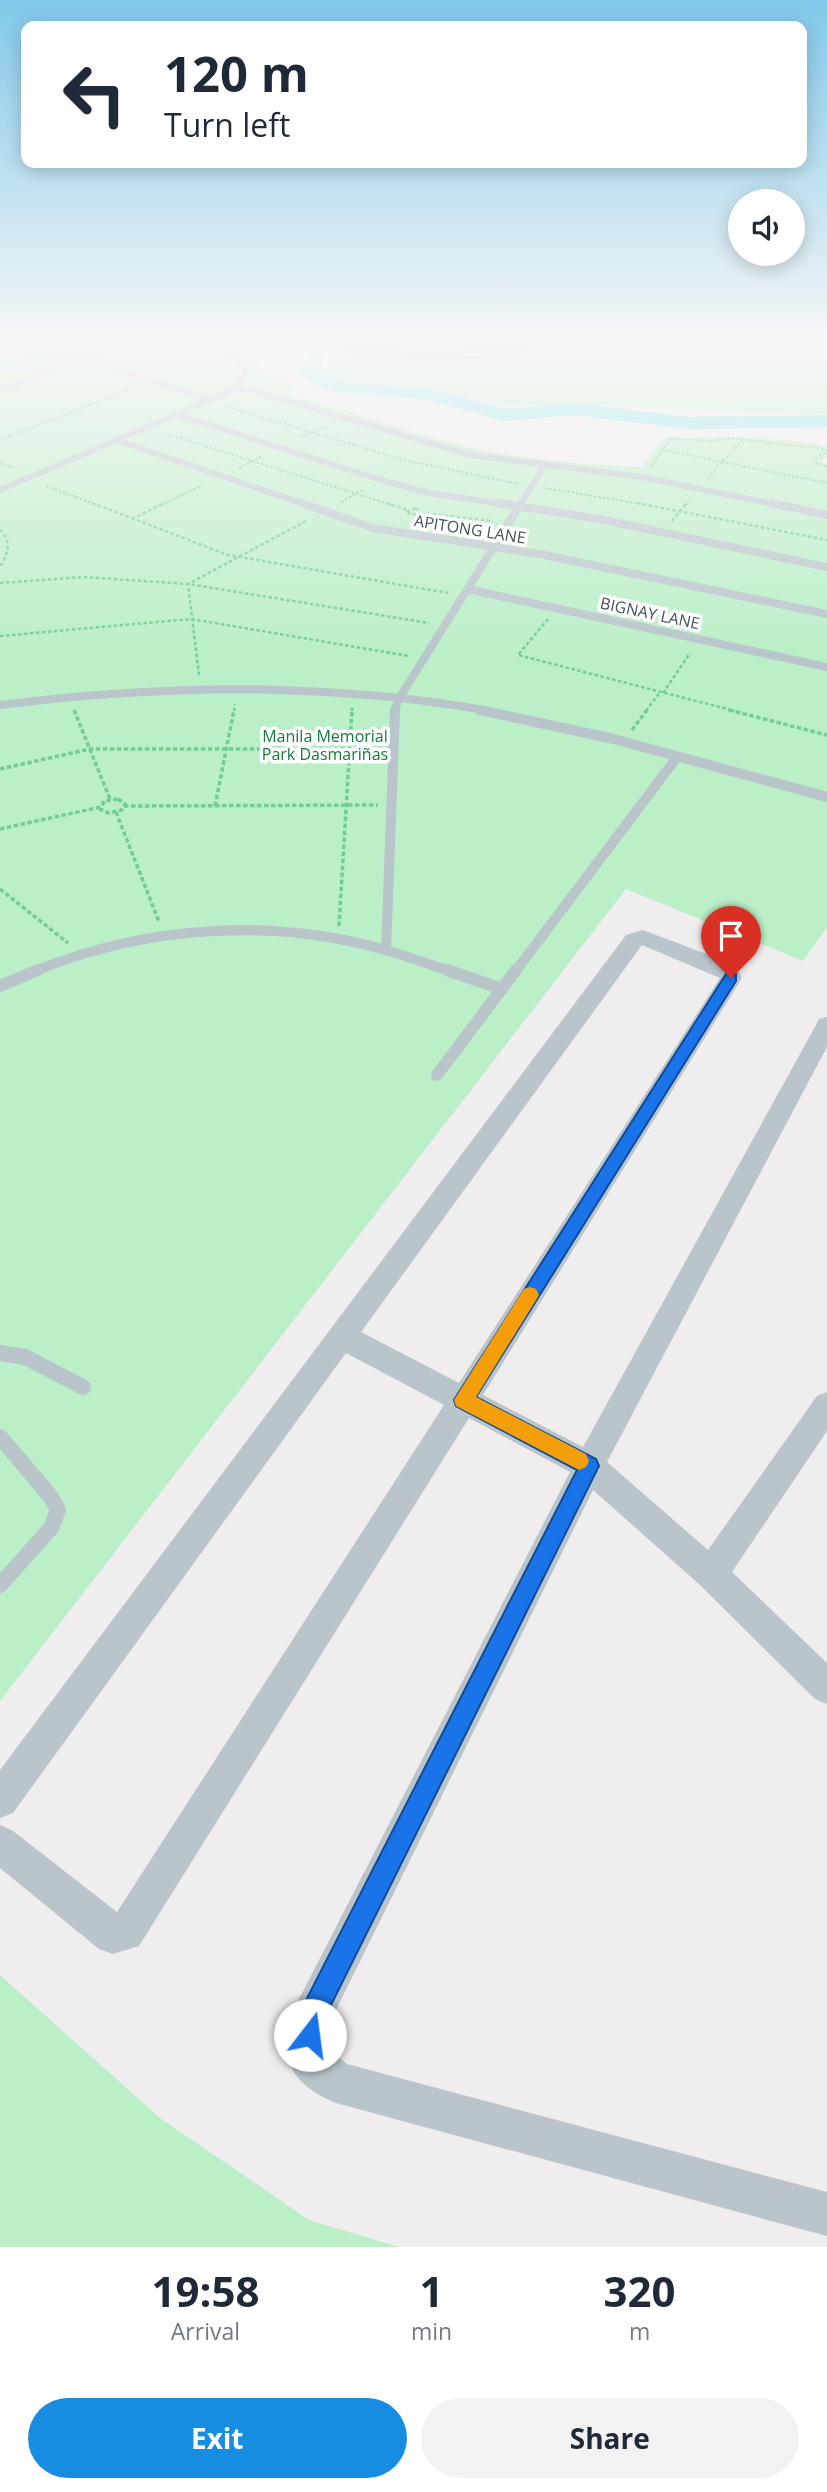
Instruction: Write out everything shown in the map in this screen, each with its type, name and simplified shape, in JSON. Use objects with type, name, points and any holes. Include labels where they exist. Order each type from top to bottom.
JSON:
[{"type":"street","points":[[0,1800],[634,940],[643,937],[727,970],[731,978],[131,1926],[125,1932],[113,1935],[0,1844]]},
{"type":"street","points":[[827,1025],[589,1466],[313,2013],[306,2057],[337,2082],[827,2214]]},
{"type":"street","points":[[342,1336],[589,1466],[711,1574],[827,1687]]},
{"type":"street","points":[[711,1574],[827,1406]]},
{"type":"lane","points":[[0,490],[101,447]]},
{"type":"lane","name":"APITONG LANE","points":[[136,447],[373,528],[494,546],[827,614]]},
{"type":"lane","points":[[279,447],[381,481],[429,493],[599,519],[827,567]]},
{"type":"lane","points":[[443,447],[471,455],[641,477],[827,515]]},
{"type":"lane","points":[[386,951],[393,713],[400,697],[544,466]]},
{"type":"lane","name":"BIGNAY LANE","points":[[465,592],[557,608],[827,667]]},
{"type":"lane","points":[[0,705],[69,696],[238,689],[353,692],[400,697],[504,714],[623,742],[827,797]]},
{"type":"lane","points":[[437,1075],[677,757]]},
{"type":"lane","points":[[0,986],[82,954],[165,936],[261,930],[339,939],[386,951],[502,989]]},
{"type":"lane","points":[[0,1353],[25,1357],[83,1387]]},
{"type":"lane","points":[[0,1437],[51,1497],[58,1510],[51,1528],[0,1585]]},
{"type":"path","points":[[208,447],[354,495],[407,510],[416,508],[421,513]]},
{"type":"path","points":[[131,519],[279,447]]},
{"type":"path","points":[[358,447],[432,468],[681,511],[827,540]]},
{"type":"path","points":[[641,477],[666,447]]},
{"type":"path","points":[[721,462],[735,447]]},
{"type":"path","points":[[805,447],[824,449],[827,452],[813,461],[827,467]]},
{"type":"path","points":[[664,450],[827,483]]},
{"type":"path","points":[[28,478],[228,555],[465,592]]},
{"type":"path","points":[[188,584],[381,481]]},
{"type":"path","points":[[663,532],[699,488]]},
{"type":"path","points":[[407,510],[411,515],[421,513],[508,523]]},
{"type":"path","points":[[0,530],[6,536],[9,553],[0,567]]},
{"type":"path","points":[[0,583],[84,577],[188,584],[444,626]]},
{"type":"path","points":[[188,584],[201,690]]},
{"type":"path","points":[[557,608],[518,655],[827,735]]},
{"type":"path","points":[[0,636],[191,620],[424,658]]},
{"type":"path","points":[[623,742],[700,638]]},
{"type":"path","points":[[215,806],[238,689]]},
{"type":"path","points":[[339,939],[353,692]]},
{"type":"path","points":[[69,696],[110,799]]},
{"type":"path","points":[[0,769],[90,749],[350,749]]},
{"type":"path","points":[[0,829],[101,807],[110,799],[121,800],[124,806]]},
{"type":"path","points":[[101,807],[106,813],[116,812],[124,806],[389,805]]},
{"type":"path","points":[[116,812],[165,936]]},
{"type":"path","points":[[0,889],[82,954]]},
{"type":"green space","name":"Manila Memorial Park Dasmariñas","points":[[0,447],[468,447],[525,458],[642,467],[657,447],[827,447],[827,457],[820,462],[827,464],[827,927],[803,961],[626,889],[0,1701]]},
{"type":"green space","points":[[0,1975],[160,2118],[309,2220],[399,2247],[0,2247]]},
{"type":"slow traffic","points":[[530,1295],[463,1400],[579,1461]]},
{"type":"route","points":[[310,2035],[313,2013],[589,1466],[463,1400],[731,978]]}]
